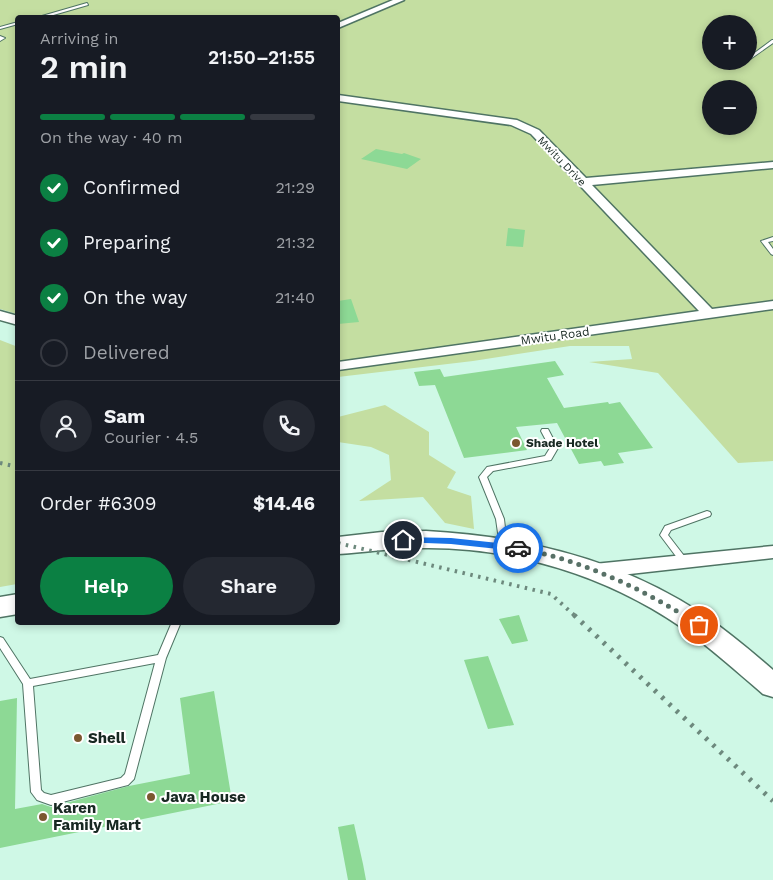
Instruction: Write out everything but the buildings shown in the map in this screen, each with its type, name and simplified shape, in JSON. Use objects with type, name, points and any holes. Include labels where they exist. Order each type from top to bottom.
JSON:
[{"type":"main road","points":[[340,546],[403,540],[503,545],[562,558],[631,587],[677,610],[699,625],[773,686]]},
{"type":"main road","points":[[0,607],[15,604]]},
{"type":"street","points":[[340,25],[400,0]]},
{"type":"street","name":"Mwitu Drive","points":[[340,98],[494,119],[526,126],[535,132],[708,313]]},
{"type":"street","points":[[582,182],[773,165]]},
{"type":"street","name":"Mwitu Road","points":[[340,366],[773,305]]},
{"type":"street","points":[[0,315],[15,320]]},
{"type":"street","points":[[594,571],[773,552]]},
{"type":"lane","points":[[47,15],[87,4]]},
{"type":"lane","points":[[0,28],[15,24]]},
{"type":"lane","points":[[757,53],[773,41]]},
{"type":"lane","points":[[773,239],[764,241],[773,253]]},
{"type":"lane","points":[[503,545],[500,518],[483,477],[490,469],[548,458],[554,448],[544,430]]},
{"type":"lane","points":[[684,561],[664,535],[668,528],[708,514]]},
{"type":"lane","points":[[0,640],[28,682],[36,792],[41,797],[51,800],[124,782],[130,776],[161,658],[176,625]]},
{"type":"lane","points":[[28,682],[161,658]]},
{"type":"green space","points":[[0,0],[773,0],[773,461],[738,463],[658,373],[589,362],[632,359],[629,346],[570,346],[473,361],[340,377],[340,15],[15,15],[15,313],[0,309]]},
{"type":"green space","points":[[0,340],[15,346],[15,584],[0,587]]},
{"type":"green space","points":[[385,405],[429,432],[429,455],[456,472],[447,488],[471,496],[474,529],[445,523],[423,497],[359,501],[391,480],[389,455],[371,447],[340,442],[340,416]]},
{"type":"railway","points":[[0,463],[15,466]]},
{"type":"railway","points":[[340,543],[551,594],[575,616]]},
{"type":"railway","points":[[574,615],[773,801]]},
{"type":"way so far","points":[[518,548],[562,558],[631,587],[677,610],[699,625]]},
{"type":"place","name":"Shade Hotel","points":[[516,443]]},
{"type":"place","name":"Shell","points":[[78,738]]},
{"type":"place","name":"Java House","points":[[151,797]]},
{"type":"place","name":"Karen Family Mart","points":[[43,817]]},
{"type":"route","points":[[403,540],[451,541],[518,548]]}]
